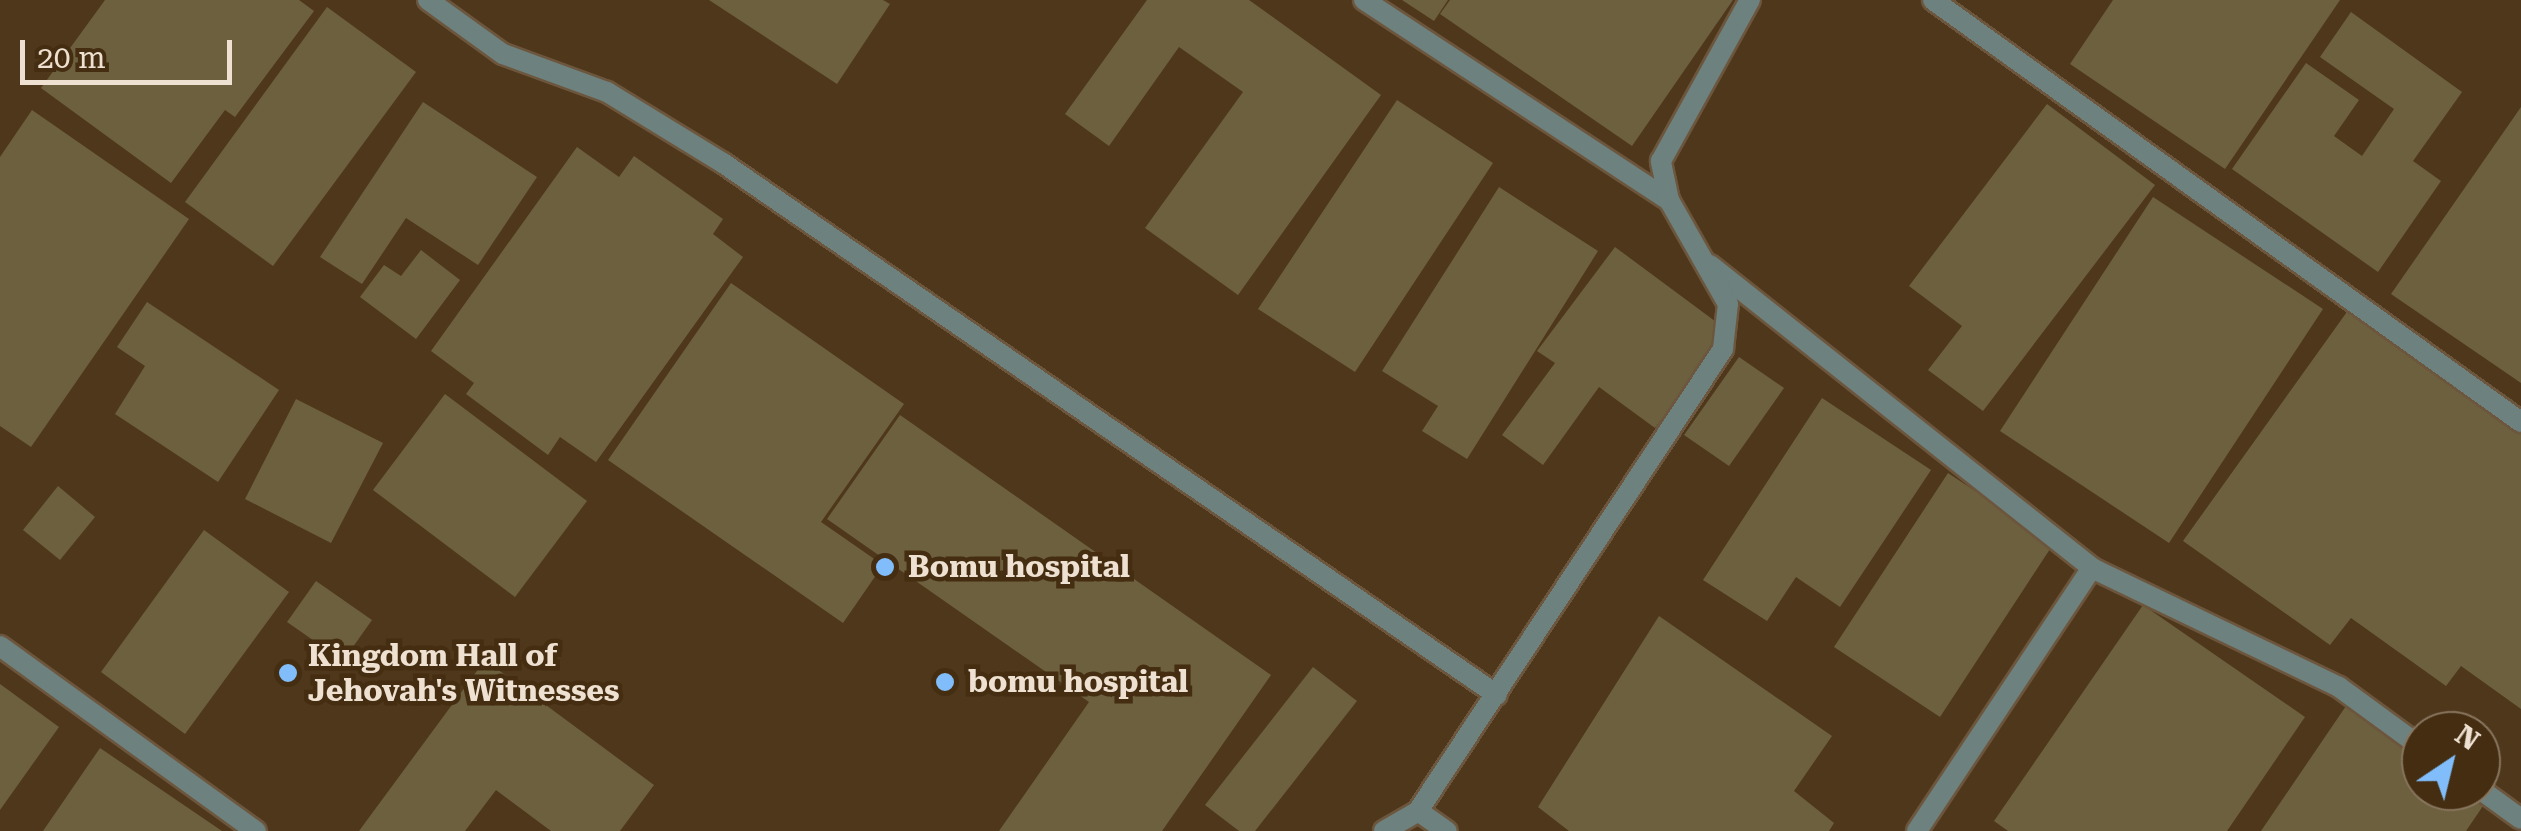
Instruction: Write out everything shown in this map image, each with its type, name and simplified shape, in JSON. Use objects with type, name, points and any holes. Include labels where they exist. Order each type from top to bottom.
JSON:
[{"type":"street","points":[[428,0],[503,54],[607,92],[723,163],[1496,695]]},
{"type":"street","points":[[1364,0],[1669,200]]},
{"type":"street","points":[[1384,831],[1418,811],[1714,368],[1730,329],[1728,304],[1669,200],[1660,160],[1666,142],[1750,0]]},
{"type":"street","points":[[1933,0],[2521,422]]},
{"type":"street","points":[[1705,261],[2092,568],[2339,687],[2401,732]]},
{"type":"street","points":[[1918,831],[2092,568]]},
{"type":"street","points":[[0,646],[256,831]]},
{"type":"street","points":[[1418,811],[1447,831]]},
{"type":"building","points":[[105,0],[299,0],[314,11],[235,117],[225,110],[171,183],[41,88]]},
{"type":"building","points":[[709,0],[883,0],[890,4],[837,84]]},
{"type":"building","points":[[1147,0],[1249,0],[1381,95],[1238,295],[1145,228],[1243,92],[1179,47],[1109,146],[1065,114]]},
{"type":"building","points":[[1402,0],[1448,0],[1434,21]]},
{"type":"building","points":[[1450,0],[1733,0],[1632,146],[1440,14]]},
{"type":"building","points":[[2113,0],[2340,0],[2225,169],[2070,64]]},
{"type":"building","points":[[327,7],[416,72],[273,266],[185,202]]},
{"type":"building","points":[[2351,12],[2462,92],[2413,161],[2441,181],[2378,272],[2232,169],[2306,63],[2359,100],[2334,136],[2362,156],[2394,109],[2320,57]]},
{"type":"building","points":[[1397,100],[1493,163],[1355,372],[1258,309]]},
{"type":"building","points":[[423,102],[537,177],[478,265],[406,218],[362,284],[320,257]]},
{"type":"building","points":[[2047,104],[2155,185],[1983,411],[1928,370],[1962,326],[1909,286]]},
{"type":"building","points":[[2521,107],[2521,383],[2391,294]]},
{"type":"building","points":[[32,110],[189,219],[31,447],[0,426],[0,157]]},
{"type":"building","points":[[577,147],[619,177],[634,156],[723,219],[713,234],[743,257],[596,462],[560,437],[548,455],[466,394],[474,383],[431,351]]},
{"type":"building","points":[[1499,187],[1598,251],[1467,459],[1422,431],[1438,406],[1382,371]]},
{"type":"building","points":[[2153,197],[2323,309],[2169,543],[2000,431]]},
{"type":"building","points":[[1615,247],[1727,330],[1655,428],[1599,387],[1543,465],[1502,435],[1555,363],[1537,351]]},
{"type":"building","points":[[421,250],[460,280],[416,339],[360,297],[384,265],[401,276]]},
{"type":"building","points":[[731,283],[904,404],[821,522],[883,565],[843,623],[608,460]]},
{"type":"building","points":[[147,302],[279,390],[218,482],[115,414],[145,366],[117,347]]},
{"type":"building","points":[[2349,309],[2521,433],[2521,709],[2461,666],[2446,686],[2351,618],[2330,645],[2183,541]]},
{"type":"building","points":[[1739,357],[1784,388],[1729,466],[1684,435]]},
{"type":"building","points":[[445,394],[587,501],[515,597],[373,490]]},
{"type":"building","points":[[1822,398],[1931,470],[1840,607],[1796,577],[1767,621],[1703,580]]},
{"type":"building","points":[[296,399],[383,443],[331,543],[245,499]]},
{"type":"building","points":[[900,415],[1271,675],[1162,831],[999,831],[1089,702],[827,519]]},
{"type":"building","points":[[1948,473],[2054,543],[1940,717],[1834,647]]},
{"type":"building","points":[[58,486],[95,517],[60,560],[23,530]]},
{"type":"building","points":[[204,530],[289,592],[185,734],[101,672]]},
{"type":"building","points":[[316,581],[372,620],[343,661],[287,622]]},
{"type":"building","points":[[2143,605],[2305,717],[2227,831],[2008,831],[1994,821]]},
{"type":"building","points":[[1659,616],[1832,736],[1794,791],[1834,823],[1829,831],[1569,831],[1538,807]]},
{"type":"building","points":[[485,660],[654,785],[620,831],[551,831],[496,790],[465,831],[359,831]]},
{"type":"building","points":[[1313,667],[1357,701],[1255,831],[1239,831],[1205,805]]},
{"type":"building","points":[[0,684],[59,727],[0,810]]},
{"type":"building","points":[[2346,706],[2401,743],[2401,811],[2480,811],[2466,831],[2261,831]]},
{"type":"building","points":[[100,748],[222,831],[43,831]]},
{"type":"place","name":"Bomu hospital","points":[[885,567]]},
{"type":"place","name":"Kingdom Hall of Jehovah's Witnesses","points":[[288,673]]},
{"type":"place","name":"bomu hospital","points":[[945,682]]}]
